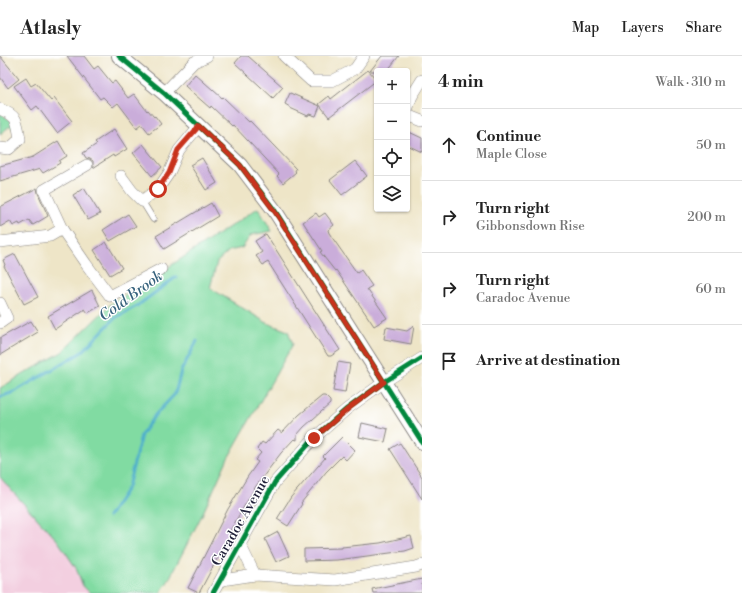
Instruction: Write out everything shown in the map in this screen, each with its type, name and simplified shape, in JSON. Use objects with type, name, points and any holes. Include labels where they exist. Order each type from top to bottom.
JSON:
[{"type":"street","points":[[119,56],[164,93],[240,165],[271,206],[422,442]]},
{"type":"street","points":[[164,93],[194,62],[207,56]]},
{"type":"street","points":[[284,56],[311,81],[332,81],[355,69],[364,56]]},
{"type":"street","points":[[409,104],[412,96],[422,80]]},
{"type":"street","points":[[0,109],[10,113],[17,120],[20,139],[9,148],[0,148]]},
{"type":"street","points":[[410,116],[422,121]]},
{"type":"street","points":[[121,176],[132,191],[142,201],[158,189],[169,173],[178,150],[199,126]]},
{"type":"street","points":[[87,165],[44,190],[62,229],[86,264],[110,296],[161,269]]},
{"type":"street","points":[[0,242],[50,236],[62,229]]},
{"type":"street","points":[[0,303],[8,318],[0,323]]},
{"type":"street","name":"Caradoc Avenue","points":[[214,593],[275,482],[309,444],[348,409],[384,382],[422,358]]},
{"type":"street","points":[[240,544],[255,575]]},
{"type":"street","points":[[222,580],[255,575],[335,580],[422,565]]},
{"type":"lane","points":[[142,201],[153,219]]},
{"type":"shaded area","points":[[0,477],[58,541],[76,568],[83,586],[90,593],[0,593]]},
{"type":"green space","points":[[0,113],[14,123],[15,131],[10,126],[0,134]]},
{"type":"green space","points":[[258,208],[272,231],[251,235],[242,248],[229,251],[217,262],[210,288],[267,323],[288,331],[293,344],[227,460],[202,515],[167,583],[160,593],[90,593],[83,586],[76,568],[58,541],[0,477],[0,388],[62,352],[111,304]]},
{"type":"building","points":[[0,56],[19,79],[8,88],[0,77]]},
{"type":"building","points":[[67,56],[84,56],[94,69],[98,66],[112,83],[115,81],[128,98],[134,94],[147,111],[148,110],[154,117],[155,116],[161,124],[149,133],[142,124],[137,128],[118,103],[113,107],[103,97],[100,99]]},
{"type":"building","points":[[241,56],[248,56],[283,87],[273,98],[235,63]]},
{"type":"building","points":[[382,56],[399,56],[389,68],[374,68],[374,71],[370,71]]},
{"type":"building","points":[[368,70],[374,77],[374,82],[329,117],[319,104],[329,96],[331,99]]},
{"type":"building","points":[[195,74],[222,98],[223,97],[249,122],[250,121],[296,169],[296,172],[283,183],[277,176],[279,174],[233,125],[232,126],[211,106],[210,108],[185,86]]},
{"type":"building","points":[[26,78],[31,86],[36,83],[51,101],[54,98],[72,121],[57,133],[37,106],[32,110],[14,86]]},
{"type":"building","points":[[290,93],[320,106],[316,116],[309,114],[308,116],[290,108],[285,104]]},
{"type":"building","points":[[114,129],[127,149],[114,157],[113,155],[93,168],[93,161],[86,158],[83,153],[97,144],[95,142]]},
{"type":"building","points":[[410,132],[422,138],[422,152],[410,146]]},
{"type":"building","points":[[58,141],[67,156],[59,161],[60,163],[43,173],[40,169],[0,181],[0,166],[33,157]]},
{"type":"building","points":[[143,144],[162,167],[152,176],[133,153]]},
{"type":"building","points":[[202,158],[217,183],[206,190],[190,165]]},
{"type":"building","points":[[355,161],[367,176],[342,195],[330,180]]},
{"type":"building","points":[[37,188],[48,216],[33,225],[29,220],[20,225],[19,223],[13,226],[10,221],[0,227],[0,207]]},
{"type":"building","points":[[84,188],[100,214],[88,220],[73,195]]},
{"type":"building","points":[[211,203],[218,216],[164,249],[156,236]]},
{"type":"building","points":[[316,213],[319,217],[325,213],[334,225],[328,230],[329,233],[357,273],[361,270],[372,286],[367,289],[387,318],[374,326],[336,270],[335,271],[320,252],[322,251],[303,222]]},
{"type":"building","points":[[128,214],[136,226],[110,241],[103,230]]},
{"type":"building","points":[[266,234],[340,350],[331,356],[328,356],[268,262],[263,265],[256,256],[262,252],[255,241]]},
{"type":"building","points":[[106,242],[122,268],[110,275],[94,250]]},
{"type":"building","points":[[15,254],[38,297],[24,304],[4,266],[3,260]]},
{"type":"building","points":[[92,290],[100,306],[88,313],[85,309],[55,329],[48,316]]},
{"type":"building","points":[[31,321],[38,332],[0,355],[0,338]]},
{"type":"building","points":[[414,326],[411,344],[384,339],[386,327],[407,331]]},
{"type":"building","points":[[338,362],[350,364],[345,393],[333,391]]},
{"type":"building","points":[[322,396],[325,396],[330,401],[330,404],[304,427],[297,435],[297,440],[294,439],[281,453],[256,486],[231,529],[230,536],[223,552],[221,551],[199,593],[188,588],[228,509],[258,462],[255,460],[261,453],[257,449],[262,442],[265,444],[278,430],[282,433],[299,415]]},
{"type":"building","points":[[362,423],[388,429],[385,442],[359,437]]},
{"type":"building","points":[[342,437],[355,450],[346,460],[342,456],[326,472],[301,503],[302,504],[288,526],[277,519],[291,497],[325,458],[323,456]]},
{"type":"building","points":[[400,443],[422,477],[422,499],[390,449]]},
{"type":"building","points":[[278,532],[289,556],[276,562],[265,539]]},
{"type":"building","points":[[411,536],[414,548],[405,551],[337,560],[304,561],[304,549],[342,548],[380,543]]},
{"type":"building","points":[[422,579],[422,593],[373,593],[372,589]]},
{"type":"waterway","name":"Cold Brook","points":[[0,397],[14,392],[82,352],[115,318],[137,306],[176,277]]},
{"type":"waterway","points":[[108,517],[128,487],[141,435],[155,415],[175,394],[181,371],[197,341]]},
{"type":"cycle path","points":[[119,56],[164,93],[240,165],[275,211],[422,442]]},
{"type":"cycle path","points":[[213,593],[275,482],[314,438],[347,409],[384,382],[422,358]]},
{"type":"route","points":[[158,189],[169,173],[178,150],[199,126],[240,165],[275,212],[384,382],[348,409],[314,438]]}]
